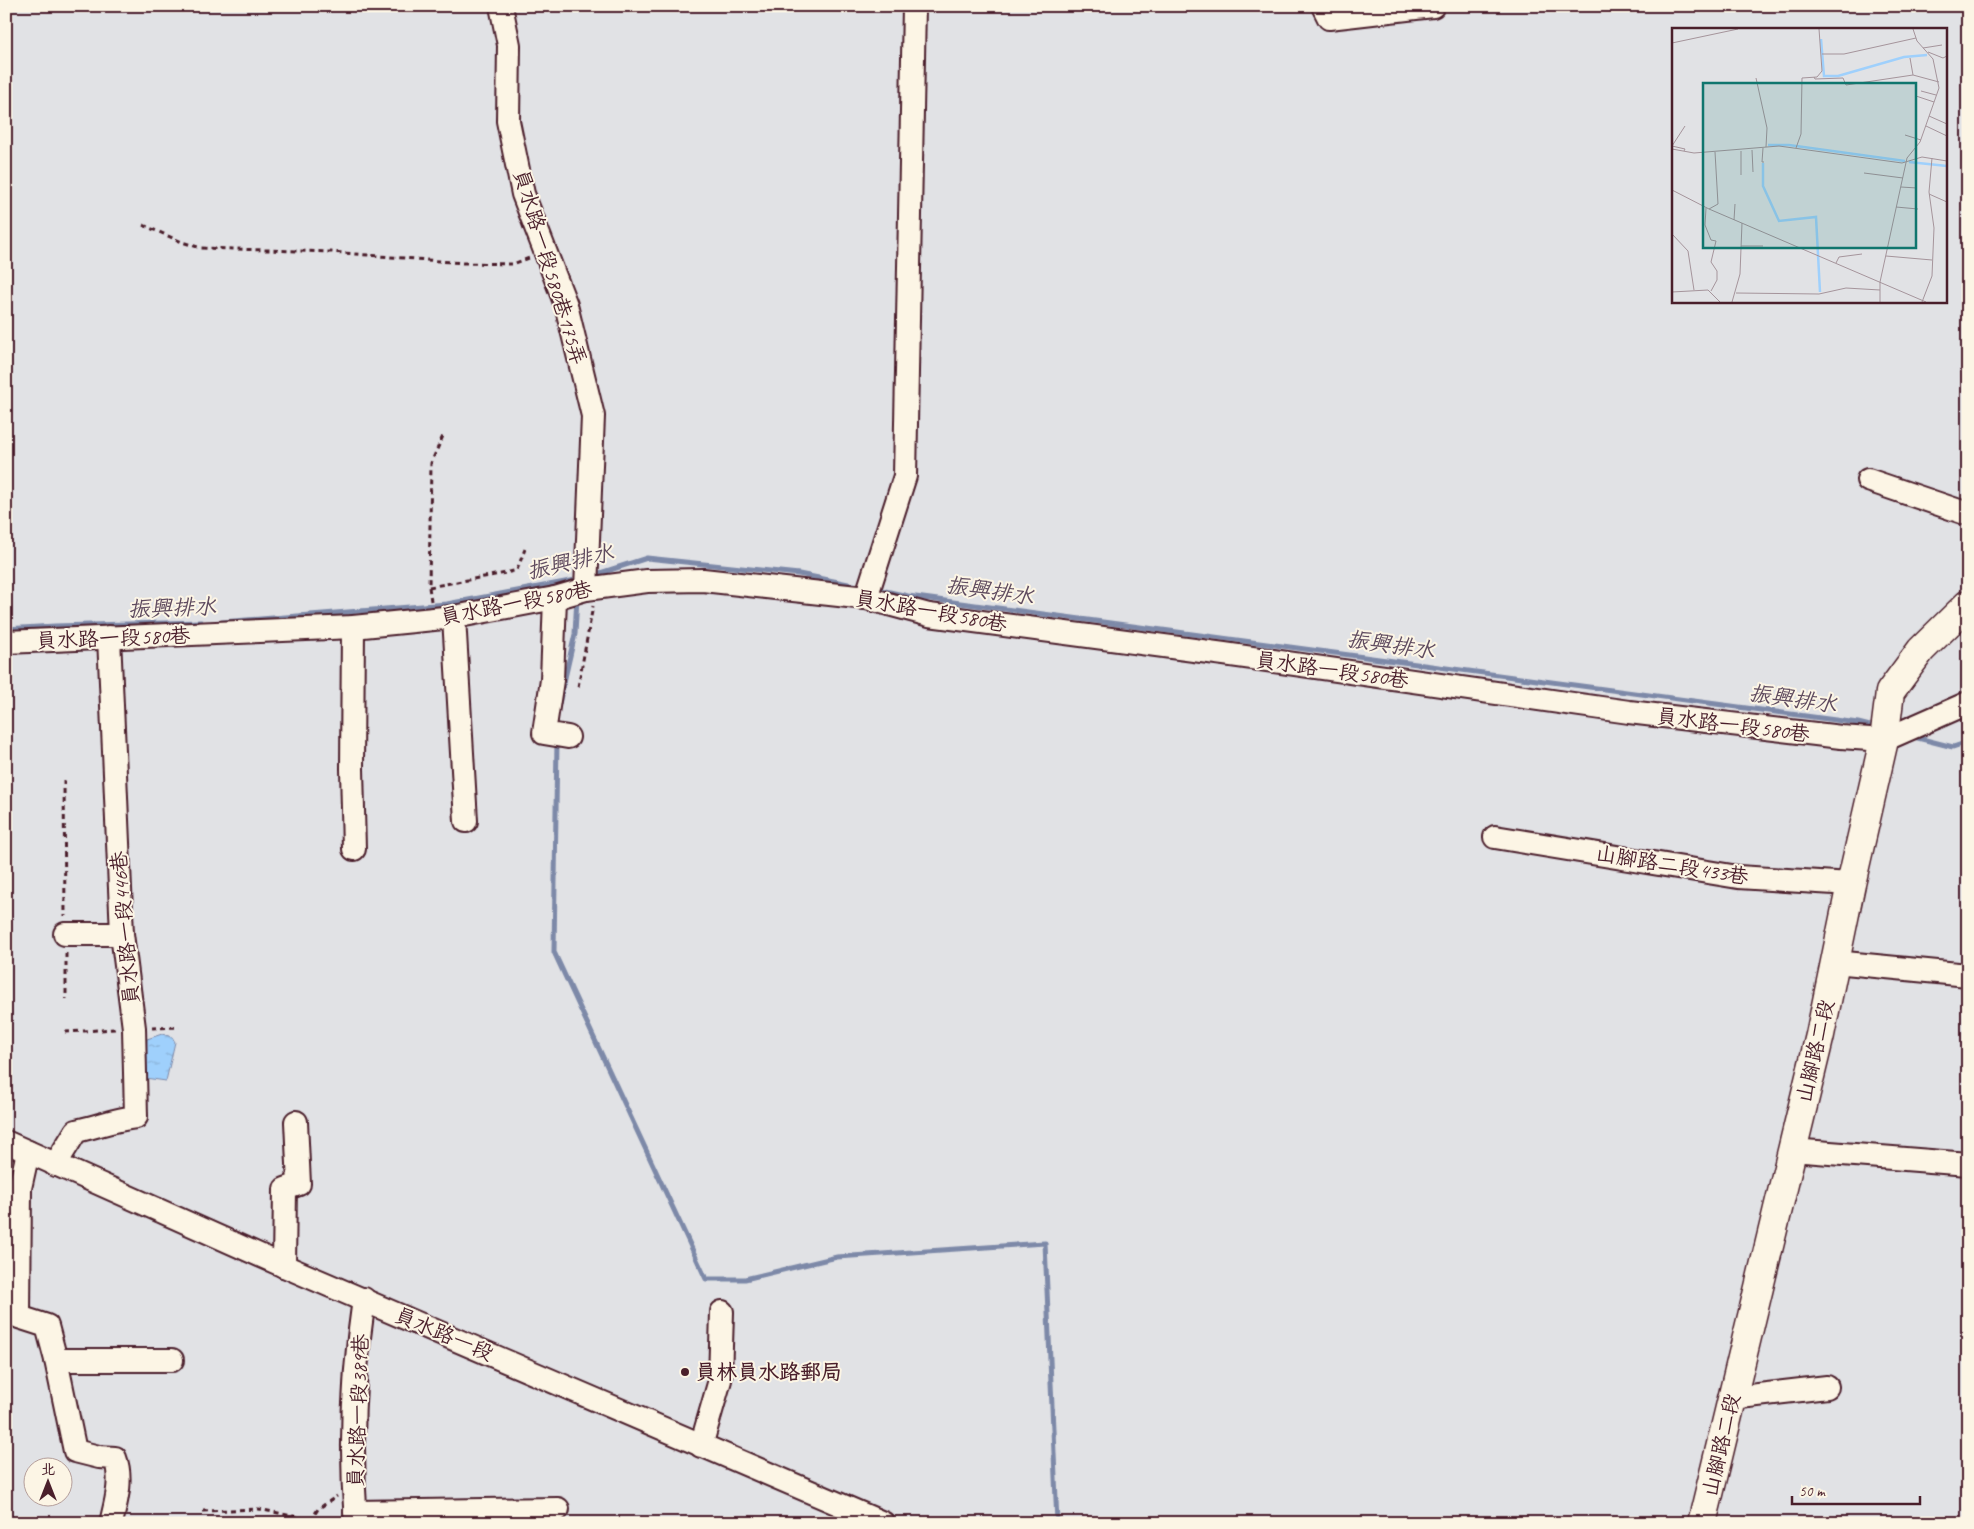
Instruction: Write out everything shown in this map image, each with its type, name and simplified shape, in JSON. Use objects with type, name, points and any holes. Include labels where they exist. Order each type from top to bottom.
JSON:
[{"type":"main road","name":"山腳路二段","points":[[1702,1523],[1820,1035],[1851,884],[1884,740],[1890,692],[1921,650],[1968,604]]},
{"type":"street","name":"員水路一段580巷175弄","points":[[501,6],[509,45],[508,121],[523,194],[566,305],[594,416],[591,588]]},
{"type":"street","points":[[866,598],[906,476],[914,6]]},
{"type":"street","points":[[1323,6],[1329,18],[1433,6]]},
{"type":"street","points":[[1868,480],[1968,514]]},
{"type":"street","name":"員水路一段580巷","points":[[6,642],[353,627],[454,617],[555,598],[591,588],[647,582],[703,580],[866,598],[929,614],[1224,654],[1609,710],[1841,737],[1884,740]]},
{"type":"street","points":[[555,598],[552,680],[544,733],[568,737]]},
{"type":"street","points":[[454,617],[466,821]]},
{"type":"street","points":[[353,627],[352,769],[354,849]]},
{"type":"street","name":"員水路一段446巷","points":[[55,1165],[76,1131],[94,1128],[119,1118],[136,1117],[134,1028],[122,934],[108,637]]},
{"type":"street","points":[[1884,740],[1968,703]]},
{"type":"street","name":"山腳路二段433巷","points":[[1495,837],[1738,877],[1851,884]]},
{"type":"street","points":[[66,934],[122,934]]},
{"type":"street","points":[[1835,962],[1968,976]]},
{"type":"street","points":[[284,1266],[285,1189],[299,1184],[296,1122]]},
{"type":"street","name":"員水路一段","points":[[6,1142],[284,1266],[883,1523]]},
{"type":"street","points":[[1792,1150],[1968,1164]]},
{"type":"street","points":[[28,1152],[20,1188],[19,1317],[47,1326],[56,1360],[74,1451],[99,1457],[115,1458],[119,1467],[118,1493],[111,1523]]},
{"type":"street","name":"員水路一段389巷","points":[[356,1517],[353,1433],[357,1346],[364,1299]]},
{"type":"street","points":[[701,1446],[720,1380],[722,1312]]},
{"type":"street","points":[[56,1360],[172,1360]]},
{"type":"street","points":[[1732,1398],[1827,1387]]},
{"type":"street","points":[[356,1517],[558,1509]]},
{"type":"path","points":[[143,225],[201,248],[330,252],[463,263],[513,264],[546,252]]},
{"type":"path","points":[[442,436],[431,463],[429,587],[517,570],[525,549]]},
{"type":"path","points":[[578,687],[591,588]]},
{"type":"path","points":[[64,780],[66,999]]},
{"type":"path","points":[[66,1032],[179,1027]]},
{"type":"path","points":[[203,1511],[259,1509],[310,1520],[318,1509],[354,1482]]},
{"type":"water","points":[[162,1034],[172,1037],[175,1042],[166,1081],[145,1078],[147,1039]]},
{"type":"waterway","name":"振興排水","points":[[591,576],[647,558],[799,574],[863,587]]},
{"type":"waterway","name":"振興排水","points":[[222,622],[447,604],[581,579]]},
{"type":"waterway","name":"振興排水","points":[[876,589],[908,596],[1858,723],[1878,728]]},
{"type":"waterway","points":[[559,704],[575,634],[577,597]]},
{"type":"waterway","name":"振興排水","points":[[6,629],[201,622]]},
{"type":"waterway","name":"振興排水","points":[[1910,736],[1953,747],[1968,742]]},
{"type":"waterway","points":[[557,740],[554,952],[706,1279],[745,1279],[837,1257],[1045,1243],[1057,1523]]},
{"type":"place","name":"員林員水路郵局","points":[[685,1372]]}]
